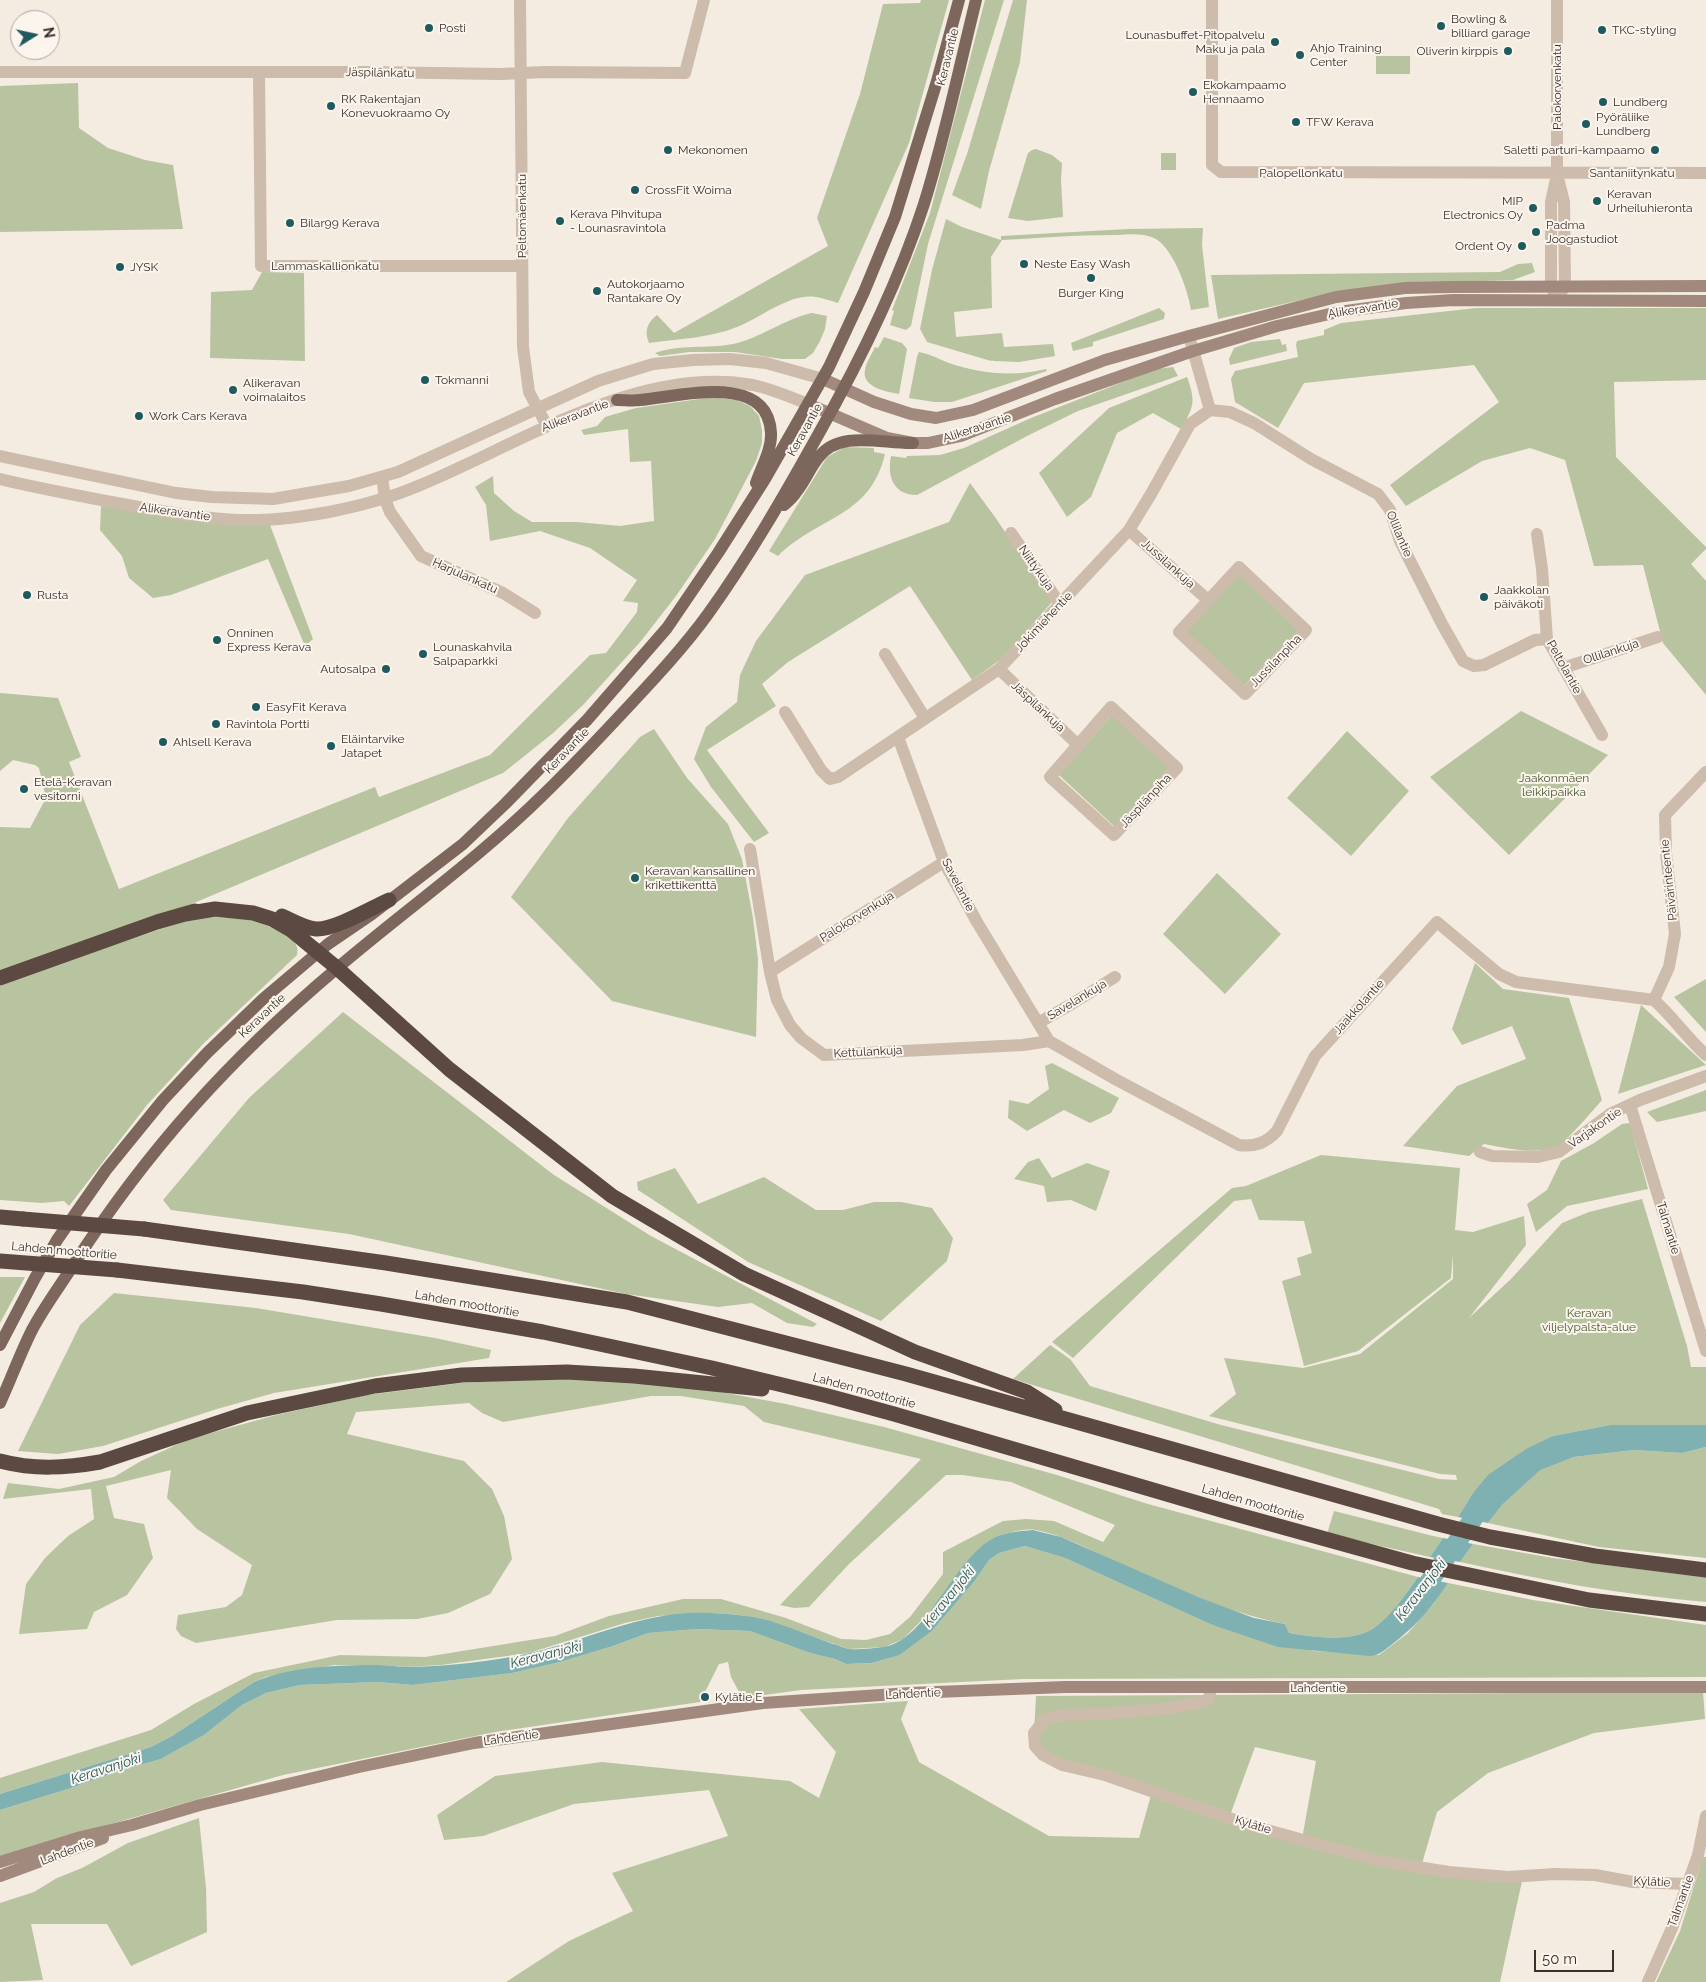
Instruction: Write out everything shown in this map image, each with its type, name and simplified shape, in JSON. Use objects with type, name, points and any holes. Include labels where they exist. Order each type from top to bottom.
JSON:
[{"type":"highway","points":[[0,978],[217,904],[249,905],[267,910],[306,927],[324,928],[336,925],[389,900]]},
{"type":"highway","points":[[185,914],[215,909],[253,913],[272,919],[291,930],[337,968],[449,1069],[612,1196],[744,1274],[916,1352],[1027,1392],[1069,1419]]},
{"type":"highway","points":[[0,1217],[144,1229],[386,1263],[627,1302],[906,1374],[1438,1524],[1595,1556],[1706,1570]]},
{"type":"highway","name":"Lahden moottoritie","points":[[0,1261],[117,1270],[303,1292],[543,1332],[712,1368],[828,1396],[1412,1563],[1590,1600],[1706,1614]]},
{"type":"highway","points":[[0,1461],[40,1468],[76,1466],[100,1462],[247,1413],[375,1386],[462,1375],[567,1372],[634,1376],[828,1396]]},
{"type":"main road","name":"Keravantie","points":[[0,1344],[57,1240],[106,1170],[163,1100],[263,999],[318,952],[463,844],[548,762],[593,714],[667,628],[718,554],[823,379],[864,292],[895,217],[937,81],[959,0]]},
{"type":"main road","name":"Keravantie","points":[[0,1403],[32,1330],[104,1217],[138,1171],[184,1116],[236,1059],[337,968],[482,852],[542,796],[591,747],[688,639],[708,613],[769,522],[830,413],[871,334],[899,271],[923,206],[944,134],[976,0]]},
{"type":"main road","name":"Alikeravantie","points":[[823,379],[893,408],[911,414],[936,418],[973,410],[1105,360],[1336,297],[1405,288],[1706,286]]},
{"type":"main road","name":"Alikeravantie","points":[[808,404],[887,438],[913,443],[945,440],[961,436],[1055,399],[1194,351],[1294,322],[1338,312],[1406,302],[1706,301]]},
{"type":"main road","points":[[618,400],[639,400],[720,392],[738,394],[757,402],[769,420],[772,433],[770,445],[746,508]]},
{"type":"main road","points":[[769,522],[798,491],[818,457],[837,442],[856,440],[896,444],[913,443]]},
{"type":"main road","name":"Lahdentie","points":[[0,1862],[81,1837],[132,1825],[249,1792],[474,1743],[754,1704],[910,1693],[1065,1687],[1706,1687]]},
{"type":"main road","name":"Lahdentie","points":[[0,1876],[86,1845],[132,1825]]},
{"type":"street","name":"Peltomäenkatu","points":[[520,0],[523,347],[529,392],[547,426]]},
{"type":"street","name":"Jäspilänkatu","points":[[0,72],[685,73],[704,0]]},
{"type":"street","name":"Palopellonkatu","points":[[1212,0],[1212,165],[1221,172],[1557,174]]},
{"type":"street","name":"Palokorvenkatu","points":[[1557,0],[1557,174],[1552,202],[1551,286],[1557,300]]},
{"type":"street","name":"Lammaskallionkatu","points":[[259,72],[261,266],[522,266]]},
{"type":"street","name":"Santaniitynkatu","points":[[1557,174],[1706,173]]},
{"type":"street","name":"Palokorvenkatu","points":[[1557,174],[1564,202],[1565,286]]},
{"type":"street","points":[[1557,300],[1565,286]]},
{"type":"street","points":[[1188,336],[1210,410]]},
{"type":"street","name":"Alikeravantie","points":[[0,456],[176,493],[212,497],[273,499],[349,486],[398,472],[598,382],[653,364],[730,359],[766,363],[823,379]]},
{"type":"street","name":"Alikeravantie","points":[[0,479],[98,500],[189,516],[258,520],[300,517],[385,499],[417,487],[547,426],[618,400],[669,386],[721,383],[753,386],[808,404]]},
{"type":"street","name":"Jokimiehentie","points":[[785,712],[821,770],[830,779],[838,777],[999,670],[1129,530],[1152,494],[1190,424],[1210,410]]},
{"type":"street","name":"Ollilantie","points":[[1210,410],[1230,412],[1254,423],[1311,459],[1378,494],[1390,510],[1404,549],[1444,629],[1463,661],[1474,666],[1484,664],[1535,640],[1547,639]]},
{"type":"street","name":"Harjulankatu","points":[[382,477],[385,499],[390,512],[422,556],[503,593],[535,613]]},
{"type":"street","name":"Jussilankuja","points":[[1129,530],[1208,600]]},
{"type":"street","name":"Niittykuja","points":[[1011,533],[1060,604]]},
{"type":"street","name":"Peltolantie","points":[[1537,534],[1542,569],[1547,639],[1602,734]]},
{"type":"street","name":"Jussilanpiha","points":[[1239,567],[1306,630],[1245,694],[1179,632],[1208,600],[1239,567]]},
{"type":"street","name":"Ollilankuja","points":[[1563,668],[1658,637]]},
{"type":"street","points":[[885,654],[925,718]]},
{"type":"street","name":"Jäspilänkuja","points":[[999,670],[1077,744]]},
{"type":"street","name":"Jäspilänpiha","points":[[1111,707],[1177,768],[1114,835],[1050,777],[1077,744],[1111,707]]},
{"type":"street","name":"Savelantie","points":[[898,737],[944,862],[977,922],[1038,1023]]},
{"type":"street","name":"Päivärinteentie","points":[[1654,1000],[1669,967],[1675,934],[1665,839],[1665,815],[1706,772]]},
{"type":"street","name":"Kettulankuja","points":[[750,850],[770,972],[777,1000],[790,1024],[801,1038],[824,1054],[1023,1045],[1049,1041]]},
{"type":"street","name":"Palokorvenkuja","points":[[770,972],[944,862]]},
{"type":"street","name":"Jaakkolantie","points":[[1038,1023],[1049,1041],[1239,1145],[1250,1146],[1270,1139],[1277,1131],[1315,1056],[1438,922],[1499,974],[1516,982],[1654,1000]]},
{"type":"street","name":"Savelankuja","points":[[1038,1023],[1070,1006],[1115,977]]},
{"type":"street","points":[[1654,1000],[1706,1055]]},
{"type":"street","name":"Varjakontie","points":[[1480,1152],[1492,1156],[1538,1157],[1559,1152],[1610,1114],[1706,1076]]},
{"type":"street","name":"Talmantie","points":[[1630,1105],[1706,1351]]},
{"type":"street","name":"Kylätie","points":[[1211,1688],[1209,1698],[1206,1701],[1172,1708],[1103,1714],[1062,1715],[1045,1719],[1034,1733],[1036,1746],[1043,1756],[1062,1765],[1105,1776],[1249,1825],[1379,1861],[1449,1872],[1508,1876],[1589,1875],[1633,1882],[1688,1884]]},
{"type":"street","name":"Talmantie","points":[[1648,1982],[1672,1928],[1688,1884],[1698,1854],[1706,1816]]},
{"type":"green space","points":[[921,0],[949,0],[909,143],[838,303],[816,297],[796,299],[785,302],[727,331],[694,338],[649,343],[647,328],[657,315],[674,333],[828,246],[817,218],[860,94],[883,4],[920,3]]},
{"type":"green space","points":[[985,0],[1004,0],[928,244],[911,326],[906,330],[890,325],[894,311],[892,310],[930,213]]},
{"type":"green space","points":[[1013,0],[1027,0],[1020,62],[989,171],[981,209],[952,195],[967,154]]},
{"type":"green space","points":[[1376,56],[1410,56],[1410,74],[1376,74]]},
{"type":"green space","points":[[78,83],[79,128],[108,148],[145,160],[173,165],[183,229],[0,232],[0,86]]},
{"type":"green space","points":[[1036,149],[1052,155],[1062,163],[1063,217],[1028,221],[1008,218],[1028,153]]},
{"type":"green space","points":[[1161,153],[1176,153],[1176,170],[1161,170]]},
{"type":"green space","points":[[946,219],[962,227],[1001,240],[1001,236],[1128,229],[1203,228],[1202,245],[1209,307],[1191,310],[1187,292],[1173,259],[1161,243],[1149,236],[1133,234],[1002,240],[991,257],[992,308],[954,312],[956,337],[1002,333],[1004,347],[1053,344],[1055,356],[1019,362],[991,361],[927,342],[920,329],[932,270]]},
{"type":"green space","points":[[1532,263],[1535,272],[1513,280],[1392,284],[1336,292],[1218,319],[1211,275],[1500,272],[1518,264]]},
{"type":"green space","points":[[262,272],[304,273],[305,361],[210,358],[211,292],[252,290]]},
{"type":"green space","points":[[1159,308],[1165,313],[1164,319],[1093,342],[1093,346],[1073,351],[1071,343]]},
{"type":"green space","points":[[1476,308],[1706,308],[1706,380],[1614,382],[1616,457],[1706,547],[1691,564],[1706,581],[1706,695],[1663,643],[1643,565],[1594,566],[1565,460],[1530,448],[1482,461],[1406,506],[1390,485],[1499,402],[1474,365],[1304,383],[1278,428],[1235,402],[1231,379],[1235,371],[1298,357],[1297,341],[1324,335],[1324,330],[1341,323]]},
{"type":"green space","points":[[812,313],[827,316],[825,329],[820,341],[813,353],[805,359],[782,359],[735,352],[689,352],[660,356],[655,353],[674,348],[733,344]]},
{"type":"green space","points":[[884,337],[902,343],[907,349],[899,394],[876,388],[867,381],[865,376],[869,358],[875,347],[878,348]]},
{"type":"green space","points":[[1280,339],[1282,345],[1286,344],[1287,351],[1230,365],[1229,359],[1234,348],[1251,342]]},
{"type":"green space","points":[[919,352],[961,367],[985,372],[1009,374],[1046,369],[1047,371],[952,402],[934,402],[909,398]]},
{"type":"green space","points":[[1173,367],[1178,376],[1078,411],[917,495],[902,492],[897,488],[891,477],[891,456],[906,458],[907,456],[940,455],[964,448],[1031,418],[1156,369]]},
{"type":"green space","points":[[1187,377],[1192,392],[1192,404],[1189,415],[1181,429],[1153,413],[1117,433],[1091,497],[1067,517],[1039,473],[1109,408]]},
{"type":"green space","points":[[713,397],[736,400],[750,406],[759,416],[762,443],[756,461],[715,539],[676,596],[641,641],[583,705],[552,734],[503,773],[182,908],[0,970],[0,827],[30,828],[46,798],[39,768],[35,765],[13,760],[0,771],[0,693],[58,698],[81,757],[69,762],[119,889],[375,787],[379,797],[490,755],[590,655],[606,653],[637,612],[638,603],[623,601],[637,580],[590,548],[540,531],[490,541],[486,505],[475,487],[493,476],[494,493],[514,511],[532,522],[577,522],[620,526],[654,521],[651,461],[630,462],[628,429],[584,435],[581,430],[597,426],[605,417],[636,408]]},
{"type":"green space","points":[[845,447],[874,448],[874,452],[885,454],[878,475],[868,491],[855,504],[809,532],[778,556],[769,551],[827,457]]},
{"type":"green space","points":[[970,483],[1052,602],[1004,657],[972,680],[910,586],[788,662],[762,684],[776,706],[707,750],[769,833],[754,842],[711,787],[694,759],[706,727],[737,702],[740,675],[756,641],[805,575],[949,522]]},
{"type":"green space","points":[[101,506],[270,525],[313,639],[305,646],[268,559],[171,595],[153,598],[129,578],[122,556],[100,530]]},
{"type":"green space","points":[[1241,573],[1299,629],[1243,687],[1185,632]]},
{"type":"green space","name":"Jaakonmäen leikkipaikka","points":[[1521,711],[1608,755],[1509,855],[1430,777]]},
{"type":"green space","points":[[1112,715],[1169,768],[1115,827],[1059,775]]},
{"type":"green space","name":"Keravan kansallinen krikettikenttä","points":[[654,729],[687,778],[728,824],[742,859],[753,918],[758,959],[756,1037],[612,1001],[511,897],[568,818],[640,737]]},
{"type":"green space","points":[[1347,731],[1409,791],[1351,856],[1287,798]]},
{"type":"green space","points":[[1217,873],[1281,934],[1225,994],[1163,934]]},
{"type":"green space","points":[[223,914],[269,926],[281,932],[291,938],[297,946],[297,955],[203,1044],[147,1105],[69,1206],[64,1201],[42,1203],[0,1200],[0,983],[194,918]]},
{"type":"green space","points":[[1475,963],[1503,989],[1569,998],[1602,1100],[1558,1146],[1531,1151],[1484,1144],[1469,1156],[1403,1146],[1457,1086],[1526,1059],[1512,1026],[1462,1045],[1452,1029]]},
{"type":"green space","points":[[1706,979],[1706,1032],[1674,997]]},
{"type":"green space","points":[[1641,1005],[1706,1065],[1618,1094]]},
{"type":"green space","points":[[343,1012],[554,1175],[651,1236],[817,1324],[813,1327],[787,1323],[752,1303],[718,1307],[626,1294],[349,1234],[171,1210],[163,1200],[249,1098]]},
{"type":"green space","points":[[1052,1063],[1119,1098],[1111,1113],[1090,1123],[1064,1110],[1027,1131],[1008,1118],[1009,1100],[1028,1104],[1049,1089],[1045,1066]]},
{"type":"green space","points":[[1706,1090],[1706,1111],[1657,1122],[1647,1112]]},
{"type":"green space","points":[[1630,1123],[1648,1189],[1567,1206],[1536,1232],[1527,1204],[1547,1190],[1561,1161],[1594,1143],[1622,1124]]},
{"type":"green space","name":"Keravan viljelypalsta-alue","points":[[1321,1155],[1460,1168],[1455,1230],[1473,1232],[1524,1216],[1526,1245],[1469,1318],[1512,1278],[1562,1223],[1589,1212],[1642,1199],[1687,1346],[1691,1367],[1706,1367],[1706,1425],[1610,1425],[1553,1436],[1473,1493],[1458,1517],[1442,1514],[1439,1509],[1013,1379],[1050,1345],[1070,1359],[1090,1386],[1221,1425],[1439,1479],[1457,1480],[1456,1475],[1440,1474],[1209,1416],[1236,1394],[1224,1358],[1303,1368],[1360,1354],[1453,1279],[1453,1255],[1451,1278],[1358,1351],[1304,1366],[1282,1281],[1301,1275],[1297,1258],[1312,1253],[1304,1221],[1259,1220],[1251,1199],[1234,1201],[1073,1358],[1052,1342],[1232,1188],[1246,1186]]},
{"type":"green space","points":[[1039,1158],[1052,1178],[1087,1163],[1110,1171],[1096,1211],[1071,1200],[1047,1202],[1044,1186],[1014,1179],[1028,1162]]},
{"type":"green space","points":[[675,1168],[698,1204],[764,1177],[816,1210],[843,1210],[874,1202],[901,1202],[932,1208],[953,1238],[947,1261],[881,1321],[748,1262],[638,1190],[637,1182]]},
{"type":"green space","points":[[0,1277],[25,1277],[0,1323]]},
{"type":"green space","points":[[114,1293],[256,1308],[435,1338],[491,1350],[489,1358],[274,1393],[217,1409],[103,1446],[58,1454],[18,1451],[80,1325]]},
{"type":"green space","points":[[562,1377],[699,1388],[786,1404],[884,1427],[1057,1475],[1148,1504],[1418,1577],[1390,1614],[1369,1631],[1340,1638],[1309,1636],[1289,1633],[1285,1624],[1218,1605],[1065,1538],[1036,1530],[1020,1530],[995,1538],[903,1639],[885,1647],[849,1649],[777,1623],[740,1615],[711,1613],[658,1616],[625,1623],[529,1653],[441,1665],[406,1667],[334,1665],[266,1677],[254,1682],[172,1736],[151,1747],[0,1794],[0,1778],[151,1730],[194,1704],[254,1673],[340,1655],[425,1657],[555,1636],[609,1616],[683,1599],[721,1599],[786,1618],[841,1639],[866,1640],[890,1634],[910,1617],[943,1574],[943,1552],[1003,1521],[1026,1519],[1054,1521],[1103,1542],[1115,1525],[1011,1482],[963,1475],[946,1475],[849,1564],[809,1607],[794,1608],[780,1605],[921,1459],[764,1422],[744,1406],[681,1396],[651,1396],[503,1422],[482,1413],[469,1403],[356,1412],[347,1434],[464,1461],[492,1489],[504,1516],[512,1559],[490,1594],[448,1613],[417,1619],[337,1620],[196,1643],[181,1636],[176,1629],[178,1615],[226,1607],[242,1595],[252,1565],[197,1529],[167,1498],[171,1470],[106,1486],[114,1518],[144,1524],[153,1558],[127,1595],[94,1612],[87,1629],[19,1634],[26,1584],[45,1558],[68,1536],[94,1519],[91,1489],[3,1499],[8,1483],[59,1489],[114,1477],[141,1461],[189,1439],[276,1415],[367,1395],[461,1383]]},
{"type":"green space","points":[[1706,1447],[1706,1558],[1599,1547],[1488,1523],[1503,1504],[1540,1469],[1574,1457],[1634,1450],[1682,1453]]},
{"type":"green space","points":[[1334,1511],[1443,1538],[1430,1557],[1327,1534]]},
{"type":"green space","points":[[1473,1544],[1553,1558],[1706,1577],[1706,1602],[1582,1586],[1460,1562]]},
{"type":"green space","points":[[1025,1546],[1065,1558],[1210,1624],[1314,1651],[1379,1655],[1408,1633],[1434,1603],[1448,1583],[1533,1600],[1706,1625],[1706,1677],[1023,1679],[801,1690],[757,1696],[739,1692],[731,1677],[728,1662],[719,1664],[700,1702],[495,1732],[283,1775],[0,1857],[0,1810],[161,1759],[204,1735],[242,1705],[266,1693],[300,1685],[378,1682],[413,1685],[512,1673],[560,1662],[648,1633],[697,1629],[750,1631],[846,1664],[872,1663],[900,1655],[932,1631],[974,1582],[989,1560],[999,1553]]},
{"type":"green space","points":[[1703,1692],[1705,1719],[1594,1733],[1488,1773],[1437,1812],[1421,1867],[1302,1839],[1316,1761],[1255,1747],[1229,1818],[1043,1755],[1034,1733],[1036,1696]]},
{"type":"green space","points":[[908,1701],[901,1719],[919,1762],[1049,1836],[1139,1838],[1151,1795],[1379,1864],[1522,1881],[1500,1982],[506,1982],[569,1941],[633,1911],[612,1873],[728,1836],[709,1790],[574,1804],[483,1836],[444,1840],[437,1815],[495,1776],[602,1762],[790,1781],[819,1798],[836,1752],[799,1709]]},
{"type":"green space","points":[[199,1818],[206,1888],[207,1932],[131,1966],[107,1924],[31,1924],[43,1980],[0,1982],[0,1903],[34,1892],[57,1878],[82,1868],[128,1843]]},
{"type":"green space","points":[[1703,1857],[1706,1857],[1706,1982],[1656,1982],[1680,1931]]},
{"type":"water","points":[[1610,1425],[1706,1425],[1706,1447],[1682,1453],[1634,1450],[1574,1457],[1540,1470],[1503,1504],[1488,1523],[1458,1517],[1473,1493],[1488,1475],[1526,1449],[1553,1436]]},
{"type":"water","points":[[1033,1530],[1061,1537],[1198,1597],[1254,1618],[1285,1624],[1289,1633],[1309,1636],[1340,1638],[1369,1631],[1390,1614],[1418,1577],[1448,1583],[1429,1610],[1408,1632],[1381,1652],[1370,1656],[1278,1647],[1210,1624],[1065,1558],[1025,1546],[999,1553],[989,1560],[974,1582],[932,1631],[900,1655],[872,1663],[846,1664],[750,1631],[697,1629],[648,1633],[560,1662],[512,1673],[413,1685],[378,1682],[300,1685],[266,1693],[242,1705],[204,1735],[161,1759],[0,1810],[0,1794],[151,1747],[172,1736],[254,1682],[299,1670],[347,1665],[404,1667],[454,1665],[485,1661],[553,1647],[642,1620],[687,1613],[728,1614],[761,1619],[849,1649],[883,1647],[899,1642],[913,1630],[927,1615],[967,1561],[981,1547],[1001,1535]]},
{"type":"water","points":[[1443,1538],[1473,1544],[1460,1562],[1430,1557]]},
{"type":"waterway","name":"Keravanjoki","points":[[1417,1599],[1487,1499]]},
{"type":"place","name":"Bowling & billiard garage","points":[[1441,26]]},
{"type":"place","name":"Posti","points":[[429,28]]},
{"type":"place","name":"TKC-styling","points":[[1602,30]]},
{"type":"place","name":"Lounasbuffet-Pitopalvelu Maku ja pala","points":[[1275,42]]},
{"type":"place","name":"Oliverin kirppis","points":[[1508,51]]},
{"type":"place","name":"Ahjo Training Center","points":[[1300,55]]},
{"type":"place","name":"Ekokampaamo Hennaamo","points":[[1193,92]]},
{"type":"place","name":"Lundberg","points":[[1603,102]]},
{"type":"place","name":"RK Rakentajan Konevuokraamo Oy","points":[[331,106]]},
{"type":"place","name":"TFW Kerava","points":[[1296,122]]},
{"type":"place","name":"Pyöräliike Lundberg","points":[[1586,124]]},
{"type":"place","name":"Mekonomen","points":[[668,150]]},
{"type":"place","name":"Saletti parturi-kampaamo","points":[[1655,150]]},
{"type":"place","name":"CrossFit Woima","points":[[635,190]]},
{"type":"place","name":"Keravan Urheiluhieronta","points":[[1597,201]]},
{"type":"place","name":"MIP Electronics Oy","points":[[1533,208]]},
{"type":"place","name":"Kerava Pihvitupa - Lounasravintola","points":[[560,221]]},
{"type":"place","name":"Bilar99 Kerava","points":[[290,223]]},
{"type":"place","name":"Padma Joogastudiot","points":[[1536,232]]},
{"type":"place","name":"Ordent Oy","points":[[1522,246]]},
{"type":"place","name":"Neste Easy Wash","points":[[1024,264]]},
{"type":"place","name":"JYSK","points":[[120,267]]},
{"type":"place","name":"Burger King","points":[[1091,278]]},
{"type":"place","name":"Autokorjaamo Rantakare Oy","points":[[597,291]]},
{"type":"place","name":"Tokmanni","points":[[425,380]]},
{"type":"place","name":"Alikeravan voimalaitos","points":[[233,390]]},
{"type":"place","name":"Work Cars Kerava","points":[[139,416]]},
{"type":"place","name":"Rusta","points":[[27,595]]},
{"type":"place","name":"Jaakkolan päiväkoti","points":[[1484,597]]},
{"type":"place","name":"Onninen Express Kerava","points":[[217,640]]},
{"type":"place","name":"Lounaskahvila Salpaparkki","points":[[423,654]]},
{"type":"place","name":"Autosalpa","points":[[386,669]]},
{"type":"place","name":"EasyFit Kerava","points":[[256,707]]},
{"type":"place","name":"Ravintola Portti","points":[[216,724]]},
{"type":"place","name":"Ahlsell Kerava","points":[[163,742]]},
{"type":"place","name":"Eläintarvike Jatapet","points":[[331,746]]},
{"type":"place","name":"Etelä-Keravan vesitorni","points":[[24,789]]},
{"type":"place","name":"Keravan kansallinen krikettikenttä","points":[[635,878]]},
{"type":"place","name":"Kylätie E","points":[[705,1697]]}]
